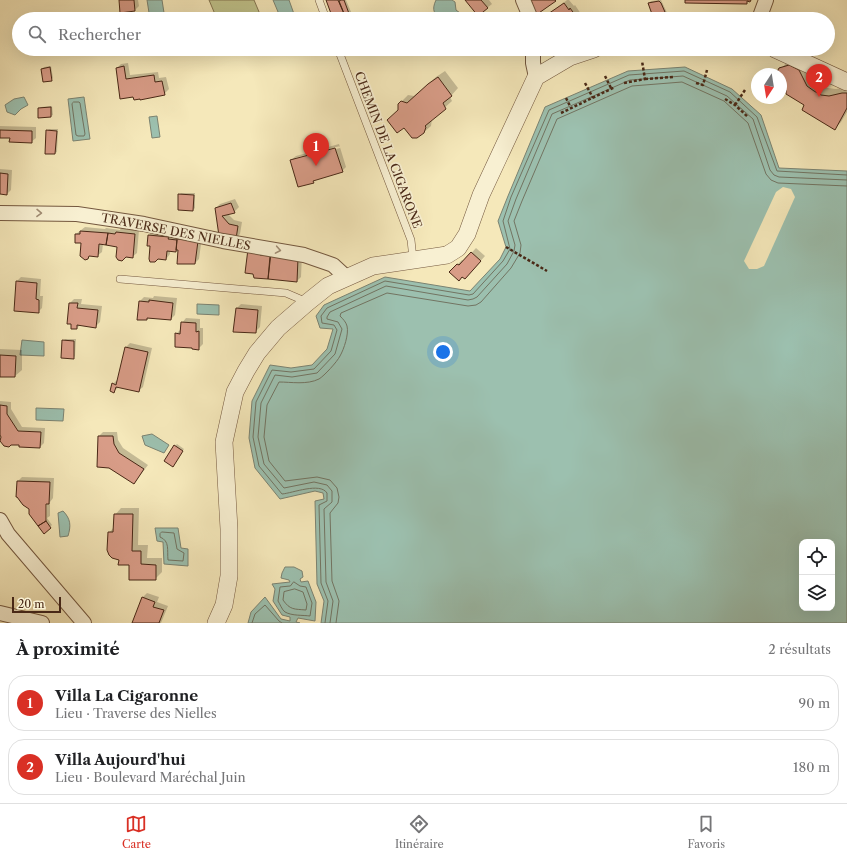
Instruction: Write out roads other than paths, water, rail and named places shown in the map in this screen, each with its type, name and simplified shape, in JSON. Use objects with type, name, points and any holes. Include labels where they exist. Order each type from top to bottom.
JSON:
[{"type":"street","points":[[523,0],[528,12]]},
{"type":"street","points":[[762,12],[766,0]]},
{"type":"street","points":[[533,56],[536,77]]},
{"type":"street","points":[[216,623],[224,605],[229,576],[229,529],[224,442],[235,392],[257,353],[278,328],[328,286],[373,266],[447,255],[458,248],[467,234],[481,195],[536,77],[573,56]]},
{"type":"street","points":[[790,56],[847,82]]},
{"type":"street","name":"TRAVERSE DES NIELLES","points":[[0,213],[77,214],[144,224],[223,241],[304,255],[333,265],[346,277]]},
{"type":"street","points":[[0,520],[8,534],[84,623]]},
{"type":"street","points":[[0,613],[42,623]]},
{"type":"lane","points":[[319,0],[323,12]]},
{"type":"lane","name":"CHEMIN DE LA CIGARONE","points":[[341,56],[411,240],[413,259]]},
{"type":"lane","points":[[120,279],[286,293],[308,302]]},
{"type":"water","points":[[147,0],[162,0],[164,12],[149,12]]},
{"type":"water","points":[[273,0],[289,0],[293,12],[278,12]]},
{"type":"water","points":[[436,0],[452,0],[455,2],[456,10],[459,12],[434,12]]},
{"type":"water","points":[[685,67],[732,89],[761,115],[779,168],[847,171],[847,623],[321,623],[324,601],[317,584],[315,501],[324,499],[323,493],[315,491],[280,499],[255,468],[249,438],[252,401],[270,365],[291,368],[312,365],[327,349],[333,329],[320,328],[316,316],[324,305],[385,277],[470,291],[500,259],[506,247],[498,221],[545,107],[628,71]]},
{"type":"water","points":[[24,97],[28,105],[15,115],[7,112],[5,105],[14,99]]},
{"type":"water","points":[[84,97],[90,139],[73,141],[68,99]]},
{"type":"water","points":[[157,116],[160,137],[152,138],[149,117]]},
{"type":"water","points":[[197,304],[219,305],[219,315],[197,314]]},
{"type":"water","points":[[22,340],[44,342],[44,356],[20,355]]},
{"type":"water","points":[[36,408],[64,409],[63,421],[36,420]]},
{"type":"water","points":[[152,434],[169,445],[164,453],[145,445],[142,436]]},
{"type":"water","points":[[63,511],[69,520],[70,529],[68,536],[60,537],[58,513]]},
{"type":"water","points":[[155,528],[178,528],[181,548],[188,549],[188,566],[164,564],[163,542],[157,541]]},
{"type":"water","points":[[285,567],[294,567],[302,571],[303,577],[300,579],[301,582],[308,581],[316,602],[315,621],[298,618],[296,622],[300,623],[248,623],[251,612],[265,597],[281,619],[290,621],[290,617],[282,615],[273,601],[275,589],[272,584],[290,582],[289,580],[281,578]]},
{"type":"place","name":"Villa Aujourd'hui","points":[[819,97]]},
{"type":"place","name":"Villa La Cigaronne","points":[[316,166]]}]
